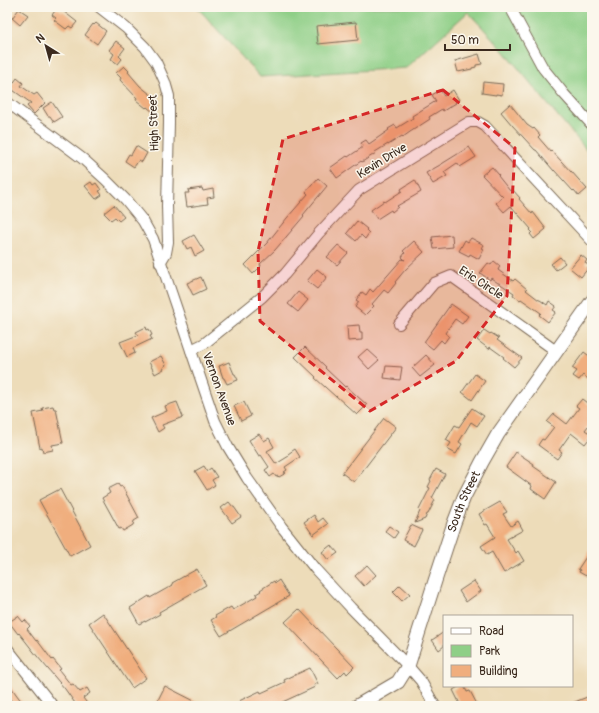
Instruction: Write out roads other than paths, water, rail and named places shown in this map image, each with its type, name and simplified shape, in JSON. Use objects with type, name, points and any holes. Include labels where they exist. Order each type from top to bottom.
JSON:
[{"type":"street","name":"High Street","points":[[99,7],[126,28],[145,47],[156,62],[165,82],[169,96],[170,123],[167,206],[168,242],[166,253],[160,263]]},
{"type":"street","points":[[510,7],[544,68],[564,94],[592,125]]},
{"type":"street","name":"Vernon Avenue","points":[[7,102],[83,159],[126,200],[143,221],[152,239],[214,421],[228,447],[247,478],[281,526],[316,570],[408,666],[421,681],[435,706]]},
{"type":"street","name":"Kevin Drive","points":[[191,350],[205,343],[262,297],[285,274],[319,233],[359,190],[470,122],[478,122],[485,126],[592,241]]},
{"type":"street","name":"Eric Circle","points":[[399,324],[434,283],[451,276],[556,351]]},
{"type":"street","name":"South Street","points":[[357,706],[398,682],[408,666],[464,496],[498,434],[592,301]]},
{"type":"street","points":[[7,648],[53,706]]}]
